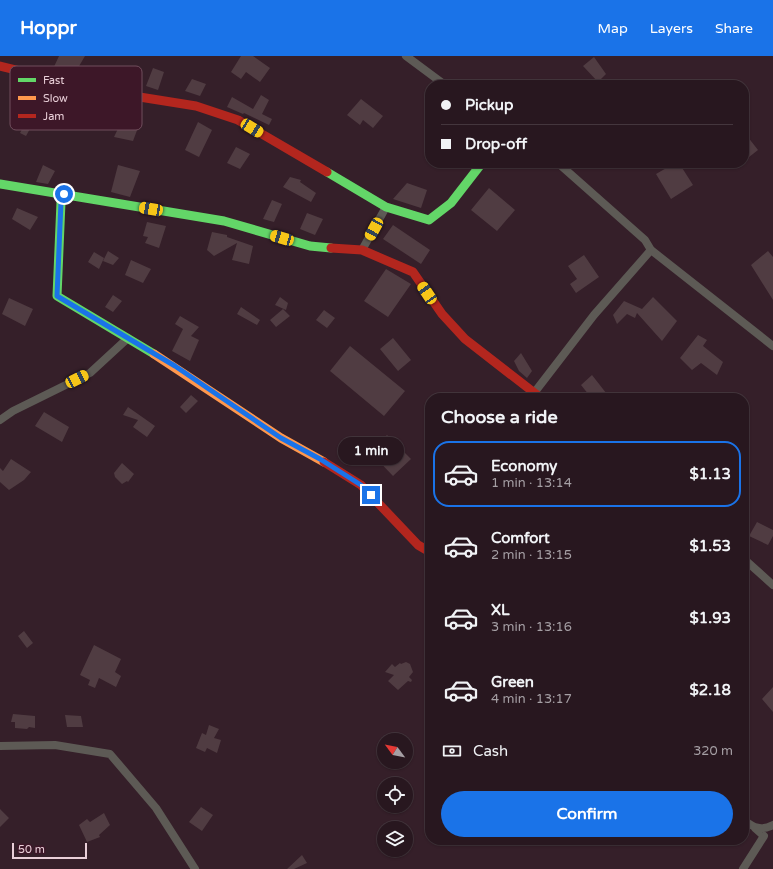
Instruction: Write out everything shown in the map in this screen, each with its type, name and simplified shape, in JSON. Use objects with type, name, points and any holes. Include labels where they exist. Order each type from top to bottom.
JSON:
[{"type":"street","points":[[406,56],[438,80]]},
{"type":"street","points":[[0,66],[10,68]]},
{"type":"street","points":[[142,97],[196,106],[238,120],[386,207],[429,220],[452,203],[478,168]]},
{"type":"street","points":[[564,168],[645,240],[651,250],[773,346]]},
{"type":"street","points":[[0,184],[224,221],[310,246],[362,250],[413,272],[442,314],[465,339],[534,393]]},
{"type":"street","points":[[64,194],[61,202],[57,296],[175,366],[281,438],[320,459],[361,485],[418,545],[425,549]]},
{"type":"street","points":[[362,250],[386,207]]},
{"type":"street","points":[[538,393],[594,315],[651,250]]},
{"type":"street","points":[[0,420],[13,411],[90,373],[128,338]]},
{"type":"street","points":[[749,563],[773,585]]},
{"type":"street","points":[[0,746],[55,745],[110,754],[156,808],[196,869]]},
{"type":"street","points":[[743,869],[764,836],[749,824]]},
{"type":"street","points":[[754,828],[765,829],[773,825]]},
{"type":"building","points":[[59,56],[85,56],[79,66],[54,66]]},
{"type":"building","points":[[241,56],[253,56],[270,68],[260,82],[246,72],[241,79],[231,72]]},
{"type":"building","points":[[594,57],[606,74],[600,80],[596,80],[583,66]]},
{"type":"building","points":[[153,68],[164,72],[158,90],[146,86]]},
{"type":"building","points":[[192,79],[206,84],[200,96],[185,91]]},
{"type":"building","points":[[261,95],[269,100],[262,114],[272,119],[269,125],[227,107],[232,97],[253,109]]},
{"type":"building","points":[[361,99],[383,116],[373,128],[363,120],[360,125],[347,115]]},
{"type":"building","points":[[198,122],[212,130],[199,157],[185,150]]},
{"type":"building","points":[[22,130],[29,130],[26,136],[20,133]]},
{"type":"building","points":[[117,130],[137,130],[133,141],[114,137]]},
{"type":"building","points":[[749,138],[758,150],[749,157]]},
{"type":"building","points":[[236,147],[250,154],[240,169],[227,163]]},
{"type":"building","points":[[43,165],[55,171],[48,184],[36,182]]},
{"type":"building","points":[[118,165],[140,171],[130,197],[111,192]]},
{"type":"building","points":[[666,168],[682,168],[693,185],[671,199],[656,174]]},
{"type":"building","points":[[290,177],[301,180],[300,182],[316,193],[311,202],[283,187]]},
{"type":"building","points":[[407,183],[427,190],[421,208],[393,199]]},
{"type":"building","points":[[489,188],[515,210],[497,231],[471,210]]},
{"type":"building","points":[[272,200],[282,204],[274,222],[263,219]]},
{"type":"building","points":[[17,208],[38,217],[30,230],[12,219]]},
{"type":"building","points":[[307,213],[323,219],[315,235],[300,229]]},
{"type":"building","points":[[147,222],[166,226],[159,248],[145,243],[148,237],[143,236]]},
{"type":"building","points":[[393,225],[430,250],[421,264],[383,239]]},
{"type":"building","points":[[212,232],[227,235],[227,237],[253,246],[249,264],[232,260],[237,243],[214,256],[207,250]]},
{"type":"building","points":[[108,251],[119,258],[113,265],[103,261]]},
{"type":"building","points":[[768,251],[773,257],[773,300],[751,265]]},
{"type":"building","points":[[94,252],[104,258],[99,269],[88,262]]},
{"type":"building","points":[[584,255],[599,277],[576,293],[570,284],[577,279],[568,266]]},
{"type":"building","points":[[131,260],[151,269],[143,283],[125,275]]},
{"type":"building","points":[[386,269],[411,284],[388,317],[364,301]]},
{"type":"building","points":[[113,295],[122,301],[113,312],[105,307]]},
{"type":"building","points":[[280,297],[288,303],[286,310],[275,305]]},
{"type":"building","points":[[653,297],[677,321],[662,341],[637,313],[635,318],[627,314],[617,324],[613,315],[624,301],[642,309]]},
{"type":"building","points":[[9,298],[33,309],[25,326],[2,314]]},
{"type":"building","points":[[241,307],[260,320],[257,325],[237,314]]},
{"type":"building","points":[[283,309],[290,316],[276,327],[270,320]]},
{"type":"building","points":[[324,310],[335,318],[327,328],[316,320]]},
{"type":"building","points":[[180,316],[199,327],[191,336],[199,340],[190,361],[172,351],[183,329],[175,324]]},
{"type":"building","points":[[698,335],[707,340],[703,346],[723,362],[717,375],[701,363],[692,370],[680,358]]},
{"type":"building","points":[[393,338],[411,360],[398,371],[380,349]]},
{"type":"building","points":[[350,346],[405,391],[384,416],[330,371]]},
{"type":"building","points":[[521,353],[532,371],[527,378],[519,371],[514,361]]},
{"type":"building","points":[[592,375],[606,393],[587,393],[581,385]]},
{"type":"building","points":[[191,395],[198,401],[186,413],[180,407]]},
{"type":"building","points":[[128,407],[155,426],[147,437],[133,427],[138,420],[123,415]]},
{"type":"building","points":[[44,412],[69,427],[62,442],[35,426]]},
{"type":"building","points":[[387,435],[411,459],[393,476],[370,452]]},
{"type":"building","points":[[11,459],[31,472],[24,480],[9,490],[0,482],[0,468],[3,471]]},
{"type":"building","points":[[122,463],[134,474],[128,482],[127,481],[122,484],[115,477],[114,473]]},
{"type":"building","points":[[757,522],[773,530],[773,536],[768,545],[749,536]]},
{"type":"building","points":[[24,631],[33,643],[27,648],[18,636]]},
{"type":"building","points":[[94,645],[121,659],[115,672],[121,676],[116,687],[99,678],[95,688],[88,685],[90,680],[80,675]]},
{"type":"building","points":[[406,662],[410,664],[413,672],[409,677],[412,680],[411,682],[408,681],[398,690],[388,681],[394,675],[385,672],[392,664],[395,667],[400,663]]},
{"type":"building","points":[[773,687],[773,712],[762,699]]},
{"type":"building","points":[[13,714],[35,716],[35,728],[15,728],[15,722],[11,722]]},
{"type":"building","points":[[65,715],[81,716],[83,727],[67,727]]},
{"type":"building","points":[[209,725],[219,729],[214,738],[221,740],[217,753],[207,748],[205,752],[196,748],[202,733],[206,735]]},
{"type":"building","points":[[201,807],[213,815],[202,831],[189,822]]},
{"type":"building","points":[[0,809],[9,818],[0,827]]},
{"type":"building","points":[[104,813],[110,825],[99,835],[100,837],[87,842],[79,825],[87,819],[90,822]]},
{"type":"building","points":[[302,855],[307,863],[294,869],[287,869]]},
{"type":"traffic: fast","points":[[327,172],[386,207],[429,220],[451,203],[478,168]]},
{"type":"traffic: fast","points":[[0,184],[224,221],[310,246],[331,248]]},
{"type":"traffic: fast","points":[[64,194],[61,202],[57,296],[154,354]]},
{"type":"traffic: slow","points":[[154,354],[281,438],[324,462]]},
{"type":"traffic: jam","points":[[0,66],[10,68]]},
{"type":"traffic: jam","points":[[142,97],[196,106],[238,120],[327,172]]},
{"type":"traffic: jam","points":[[331,248],[362,250],[413,272],[442,314],[465,339],[535,393]]},
{"type":"traffic: jam","points":[[324,462],[361,485],[418,545],[425,549]]},
{"type":"route","points":[[64,194],[61,202],[57,296],[175,366],[248,417],[361,485],[371,495]]}]
